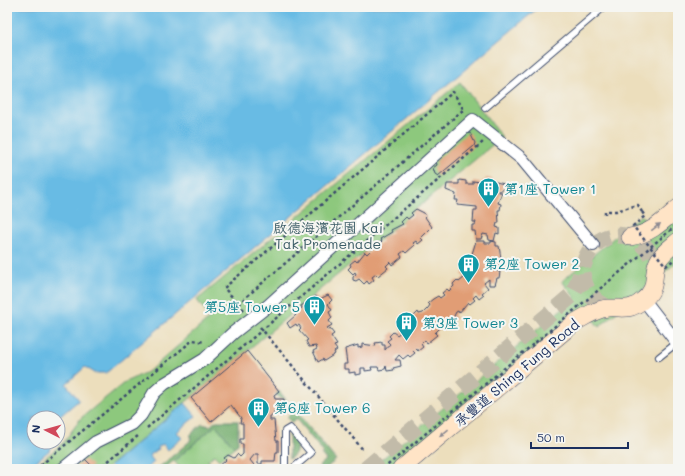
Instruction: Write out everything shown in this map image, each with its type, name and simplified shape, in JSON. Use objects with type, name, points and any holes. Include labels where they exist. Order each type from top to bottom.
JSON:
[{"type":"street","points":[[63,469],[96,442],[132,424],[141,415],[154,393],[164,384],[205,358],[222,344],[393,194],[473,120],[522,159],[593,246]]},
{"type":"street","points":[[630,237],[643,235],[654,229],[678,208]]},
{"type":"street","points":[[678,241],[658,260],[651,291],[644,300],[678,343]]},
{"type":"street","name":"承豐道 Shing Fung Road","points":[[401,469],[574,324],[594,312],[608,308],[620,310],[633,307],[644,300]]},
{"type":"lane","points":[[485,108],[604,7]]},
{"type":"lane","points":[[659,357],[678,343]]},
{"type":"lane","points":[[285,469],[285,431],[290,428],[311,453],[292,469]]},
{"type":"path","points":[[364,451],[263,330],[224,288],[453,92],[463,110],[473,120]]},
{"type":"path","points":[[238,304],[463,110]]},
{"type":"path","points":[[99,469],[491,135]]},
{"type":"path","points":[[604,214],[605,211],[616,211],[638,205],[645,216],[633,226],[666,266],[676,258]]},
{"type":"path","points":[[384,469],[678,224]]},
{"type":"path","points":[[36,469],[193,340],[222,344]]},
{"type":"green space","name":"啟德海濱花園 Kai Tak Promenade","points":[[460,82],[502,137],[106,469],[32,469],[55,450],[66,450],[66,439],[81,418],[125,382],[149,371],[210,318],[197,300]]},
{"type":"green space","points":[[678,211],[678,236],[666,246],[678,261],[599,327],[588,313],[401,469],[370,469],[575,298],[562,281],[641,215],[654,231]]},
{"type":"green space","points":[[279,391],[336,460],[325,469],[321,469],[319,466],[326,460],[321,454],[323,452],[296,419],[291,422],[287,417],[292,413],[276,394]]},
{"type":"green space","points":[[216,421],[238,421],[238,444],[234,447],[216,425],[164,469],[157,469],[190,441],[191,434],[202,424],[210,426]]},
{"type":"green space","points":[[216,425],[234,447],[219,460],[214,455],[208,460],[212,466],[208,469],[202,465],[197,469],[181,469],[174,461]]},
{"type":"green space","points":[[290,435],[295,441],[297,447],[295,454],[289,459],[289,436]]},
{"type":"water","points":[[7,7],[539,7],[106,373],[95,373],[85,367],[66,384],[79,400],[66,411],[26,410],[26,450],[50,450],[27,469],[7,469]]},
{"type":"water","points":[[185,403],[196,416],[177,432],[182,438],[168,450],[163,444],[158,447],[159,449],[149,455],[154,462],[146,469],[137,469],[135,467],[133,469],[113,469],[110,466]]},
{"type":"building","points":[[470,133],[475,143],[474,146],[438,176],[435,174],[433,168],[437,165],[436,161],[466,134]]},
{"type":"building","name":"第1座 Tower 1","points":[[486,178],[504,184],[503,190],[500,190],[499,192],[502,192],[498,203],[501,204],[500,210],[498,210],[499,223],[497,223],[496,227],[499,228],[499,234],[496,233],[494,241],[489,240],[488,235],[483,234],[481,239],[476,239],[475,231],[472,231],[472,225],[475,225],[476,222],[473,222],[474,210],[477,210],[477,207],[457,205],[458,200],[455,200],[456,194],[446,190],[447,184],[459,184],[459,180],[466,181],[466,184],[473,184],[473,181],[480,182],[482,185],[482,181],[485,181]]},
{"type":"building","points":[[416,209],[424,213],[432,227],[421,238],[423,240],[418,244],[416,241],[413,243],[415,245],[406,253],[404,251],[400,254],[402,257],[392,265],[390,262],[386,266],[388,268],[378,276],[376,274],[372,277],[374,280],[369,284],[367,281],[364,284],[359,279],[356,281],[353,280],[353,277],[356,274],[355,272],[353,274],[348,269],[351,266],[350,264],[355,260],[357,262],[365,252],[367,254],[372,249],[370,247],[375,243],[377,245],[380,243],[382,241],[380,239],[392,232],[391,230],[403,224],[401,222],[406,217],[408,219],[413,215],[411,213]]},
{"type":"building","points":[[476,241],[485,241],[485,243],[491,243],[491,241],[496,242],[496,246],[499,246],[501,259],[498,259],[498,261],[501,261],[500,267],[497,267],[497,271],[500,272],[499,278],[497,278],[495,285],[489,285],[489,279],[484,283],[488,288],[482,293],[484,295],[479,299],[476,295],[473,298],[475,300],[470,304],[468,302],[459,313],[458,311],[456,312],[454,316],[456,318],[447,326],[446,324],[440,328],[435,333],[437,335],[427,343],[425,340],[421,344],[423,347],[418,351],[416,348],[413,351],[415,353],[410,357],[408,355],[403,359],[399,355],[395,360],[400,360],[401,366],[393,368],[394,370],[387,371],[386,366],[385,369],[379,370],[378,367],[371,367],[372,370],[365,371],[365,368],[361,368],[361,374],[355,375],[355,372],[349,373],[349,369],[344,369],[344,364],[347,364],[345,349],[358,345],[358,348],[362,347],[362,344],[376,346],[375,343],[382,342],[382,345],[385,345],[385,350],[390,344],[387,341],[391,338],[389,336],[393,332],[397,335],[402,331],[400,328],[405,324],[407,327],[411,324],[409,321],[418,312],[419,314],[423,313],[430,305],[428,303],[438,296],[440,298],[444,295],[442,293],[447,289],[449,291],[457,280],[459,282],[465,277],[462,274],[467,270],[469,272],[472,269],[475,273],[479,269],[474,268],[474,265],[471,265],[472,258],[475,259],[475,255],[472,254]]},
{"type":"building","name":"第5座 Tower 5","points":[[328,295],[332,300],[328,304],[332,310],[329,312],[332,318],[329,321],[332,325],[327,328],[334,334],[331,336],[337,345],[334,346],[337,350],[334,352],[335,354],[324,361],[323,359],[318,362],[313,351],[317,349],[316,346],[309,347],[306,341],[308,340],[299,330],[301,328],[299,325],[297,326],[296,324],[290,328],[287,323],[296,315],[294,312],[302,308],[301,306],[307,302],[308,305],[312,303],[310,300],[316,296],[318,300]]},
{"type":"building","points":[[247,351],[279,391],[274,395],[275,399],[284,399],[284,406],[279,406],[279,410],[274,411],[274,416],[270,416],[270,420],[274,420],[276,441],[278,441],[278,452],[276,452],[275,461],[262,461],[262,464],[258,464],[258,454],[255,454],[250,460],[257,469],[216,469],[226,460],[224,458],[228,455],[234,458],[237,454],[240,457],[243,454],[243,444],[240,444],[240,439],[243,439],[243,423],[240,423],[241,418],[231,405],[211,422],[191,398]]},
{"type":"building","points":[[85,459],[92,466],[89,469],[73,469]]},
{"type":"tunnel","points":[[366,469],[571,296],[579,280],[587,256],[597,243],[605,238],[617,235],[623,235],[635,239],[647,249],[656,268]]},
{"type":"tunnel","points":[[582,273],[587,290],[598,302],[608,308]]},
{"type":"place","name":"第1座 Tower 1","points":[[489,208]]},
{"type":"place","name":"第2座 Tower 2","points":[[469,284]]},
{"type":"place","name":"第5座 Tower 5","points":[[315,326]]},
{"type":"place","name":"第3座 Tower 3","points":[[406,342]]},
{"type":"place","name":"第6座 Tower 6","points":[[259,428]]}]
